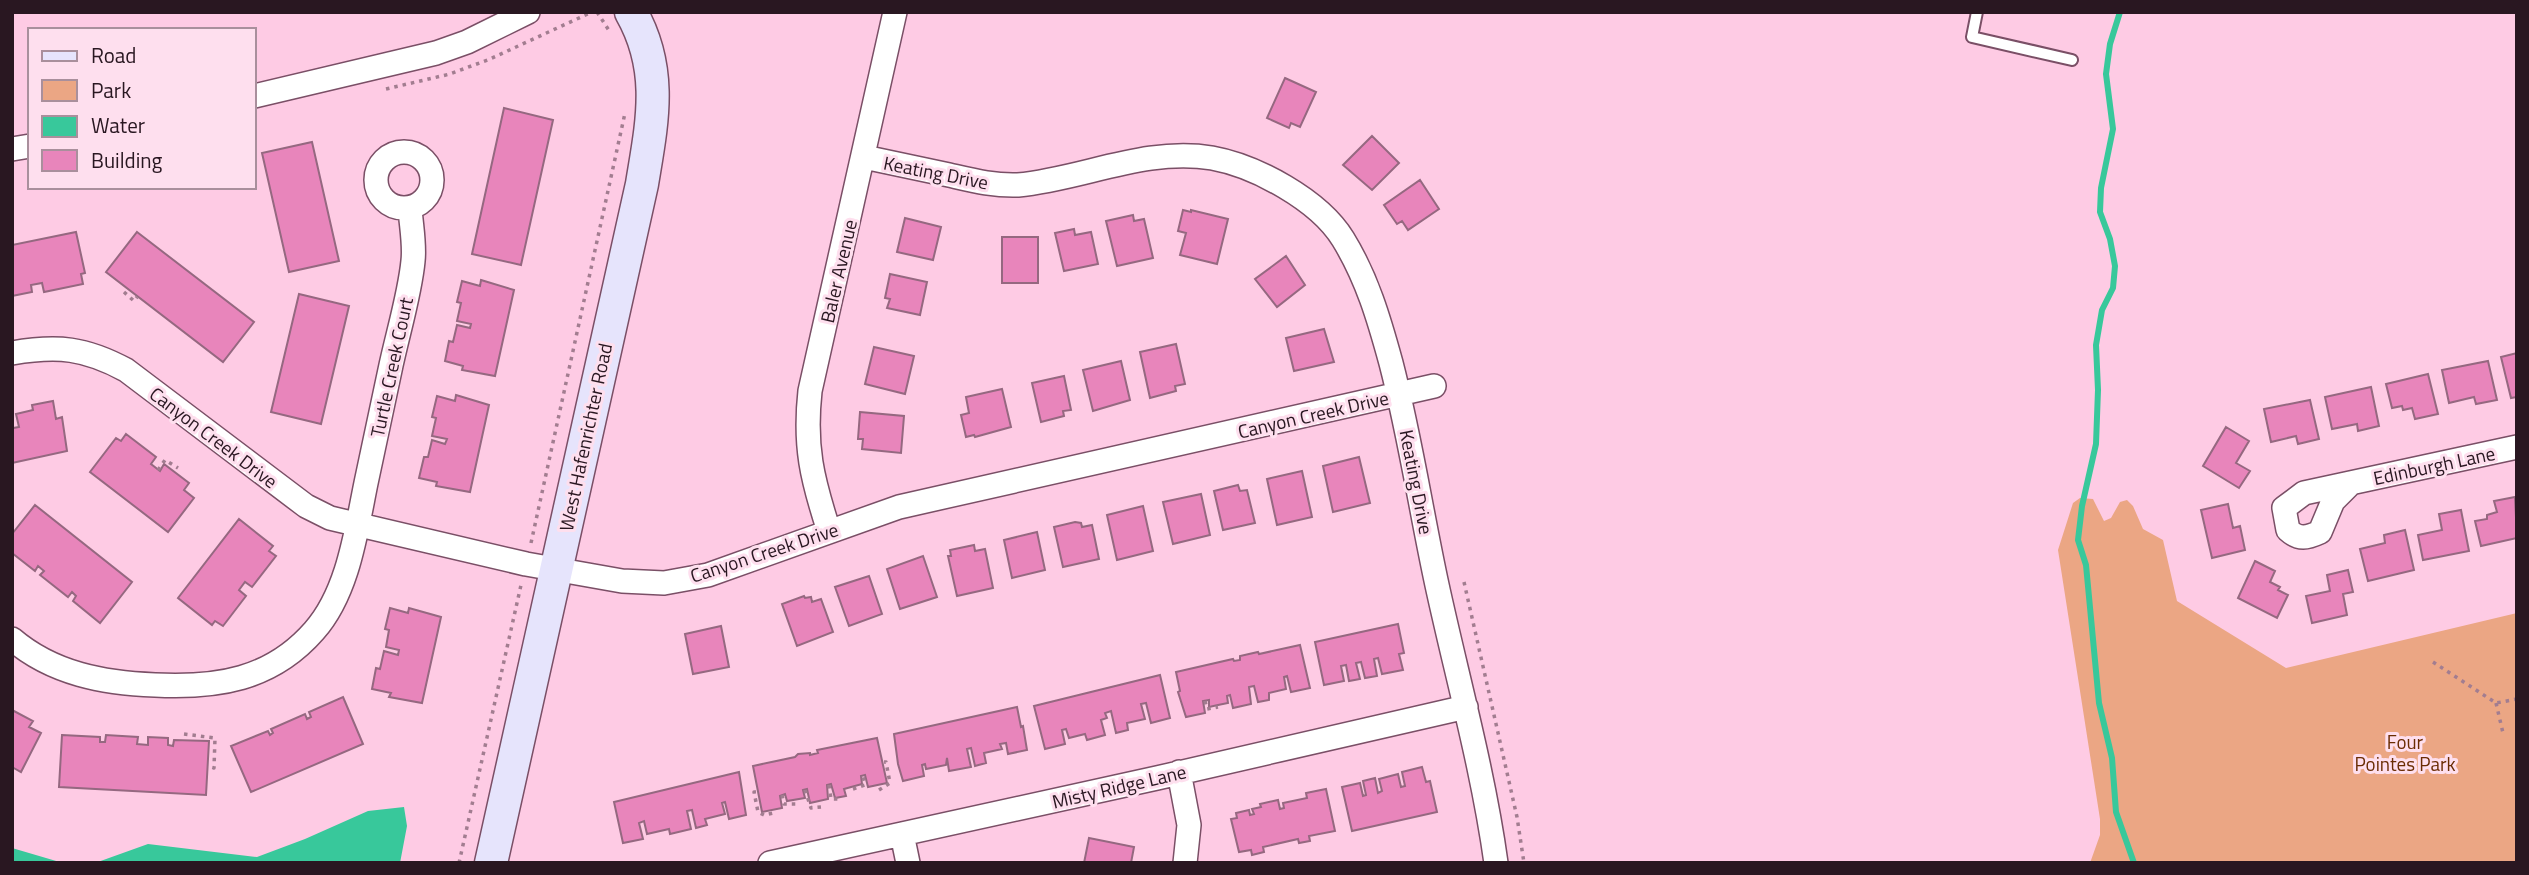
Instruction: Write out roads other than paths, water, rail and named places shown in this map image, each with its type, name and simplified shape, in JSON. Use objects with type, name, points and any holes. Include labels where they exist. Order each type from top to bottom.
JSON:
[{"type":"street","points":[[256,96],[436,53],[467,42],[528,12]]},
{"type":"street","name":"West Hafenrichter Road","points":[[491,863],[642,184],[654,109],[647,50],[631,12]]},
{"type":"street","name":"Baler Avenue","points":[[829,531],[810,466],[807,418],[810,391],[895,12]]},
{"type":"street","name":"Keating Drive","points":[[864,157],[989,183],[1017,185],[1132,160],[1213,158],[1251,170],[1281,184],[1312,206],[1341,236],[1362,273],[1376,308],[1399,394],[1437,586],[1489,816],[1496,863]]},
{"type":"street","name":"Turtle Creek Court","points":[[12,639],[60,668],[94,680],[191,687],[222,684],[285,658],[316,629],[332,607],[357,526],[414,260],[410,208]]},
{"type":"street","name":"Canyon Creek Drive","points":[[12,353],[43,348],[70,349],[102,357],[126,370],[306,506],[330,518],[556,569],[622,581],[664,583],[708,575],[899,507],[1434,386]]},
{"type":"street","name":"Edinburgh Lane","points":[[2351,483],[2517,447]]},
{"type":"street","name":"Misty Ridge Lane","points":[[770,863],[1466,706]]},
{"type":"street","points":[[1179,772],[1189,825],[1185,863]]},
{"type":"street","points":[[901,834],[908,863]]},
{"type":"lane","points":[[1977,12],[1972,37],[2072,61]]},
{"type":"water","points":[[404,807],[407,826],[400,863],[95,863],[148,844],[257,857],[368,811]]},
{"type":"water","points":[[12,848],[63,863],[12,863]]},
{"type":"waterway","points":[[2120,12],[2110,44],[2106,74],[2113,129],[2101,188],[2100,212],[2110,239],[2115,266],[2113,288],[2102,310],[2096,345],[2096,444],[2082,506],[2078,540],[2086,565],[2099,703],[2112,758],[2116,812],[2134,863]]},
{"type":"park label","name":"Four Pointes Park","points":[[2405,752]]}]
